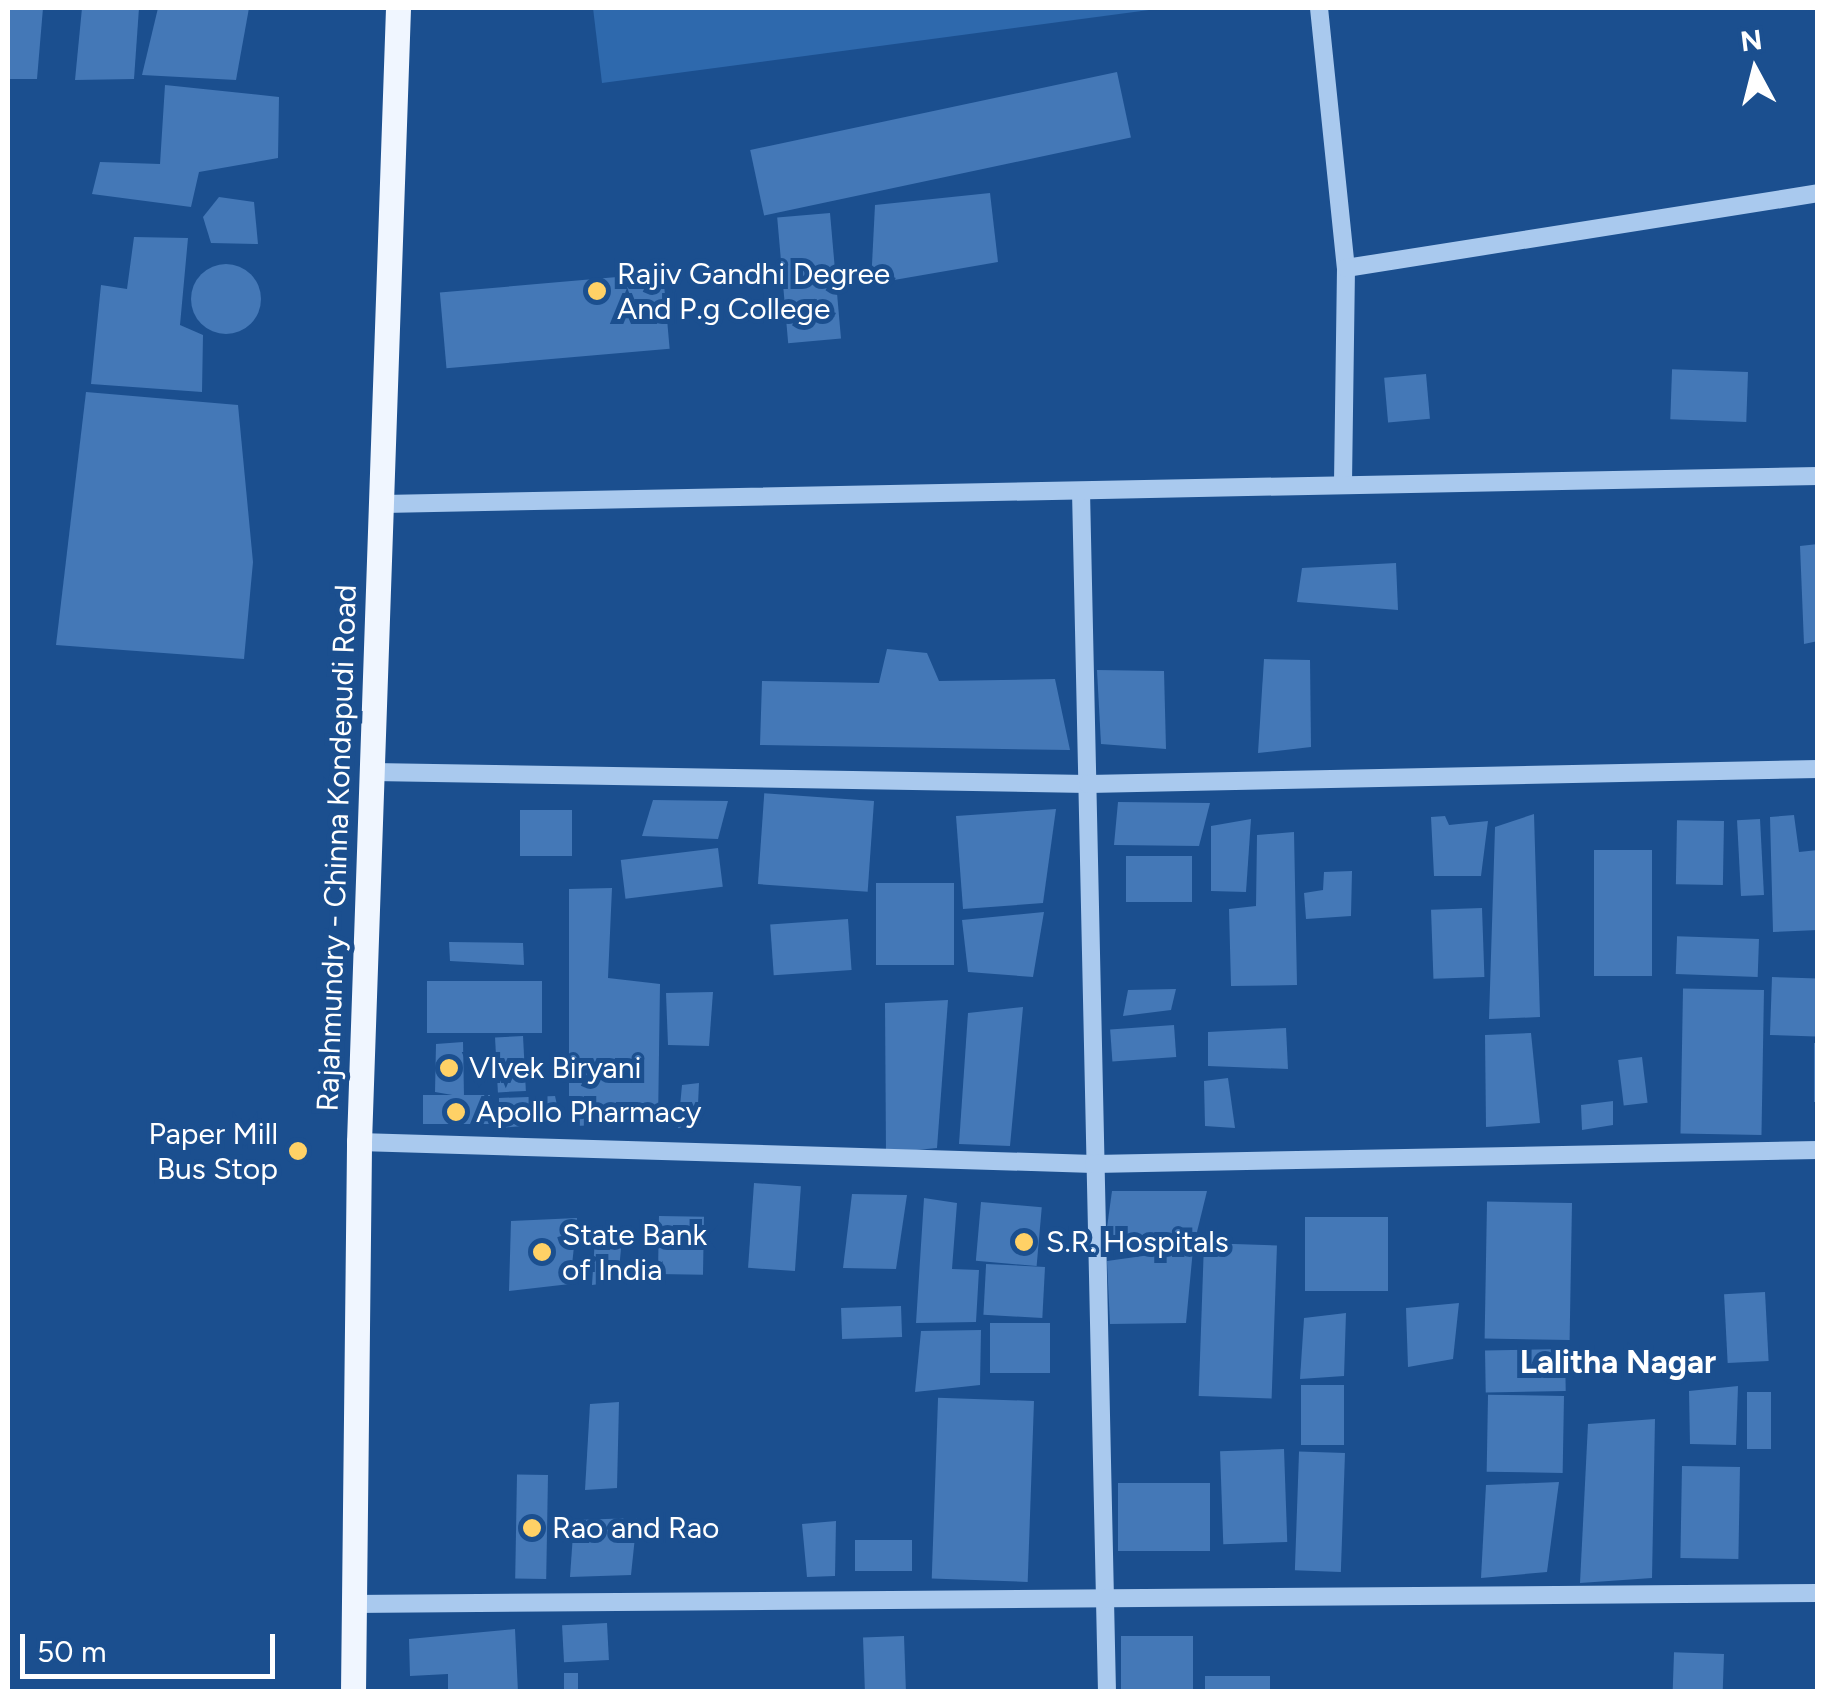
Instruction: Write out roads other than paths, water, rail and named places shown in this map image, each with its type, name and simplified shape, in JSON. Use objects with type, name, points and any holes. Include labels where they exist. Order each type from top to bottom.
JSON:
[{"type":"main road","name":"Rajahmundry - Chinna Kondepudi Road","points":[[353,1692],[358,1142],[398,8]]},
{"type":"street","points":[[1319,8],[1346,268],[1343,485]]},
{"type":"street","points":[[1346,268],[1818,193]]},
{"type":"street","points":[[382,504],[1818,476]]},
{"type":"street","points":[[1081,490],[1108,1692]]},
{"type":"street","points":[[372,772],[1088,784],[1818,769]]},
{"type":"street","points":[[358,1142],[1094,1164],[1818,1150]]},
{"type":"street","points":[[352,1604],[1818,1593]]},
{"type":"place","name":"Rajiv Gandhi Degree And P.g College","points":[[597,291]]},
{"type":"place","name":"VIvek Biryani","points":[[449,1068]]},
{"type":"place","name":"Apollo Pharmacy","points":[[456,1112]]},
{"type":"place","name":"Paper Mill Bus Stop","points":[[298,1151]]},
{"type":"place","name":"S.R. Hospitals","points":[[1024,1242]]},
{"type":"place","name":"State Bank of India","points":[[542,1252]]},
{"type":"place","name":"Rao and Rao","points":[[532,1528]]},
{"type":"district","name":"Lalitha Nagar","points":[[1618,1362]]}]
